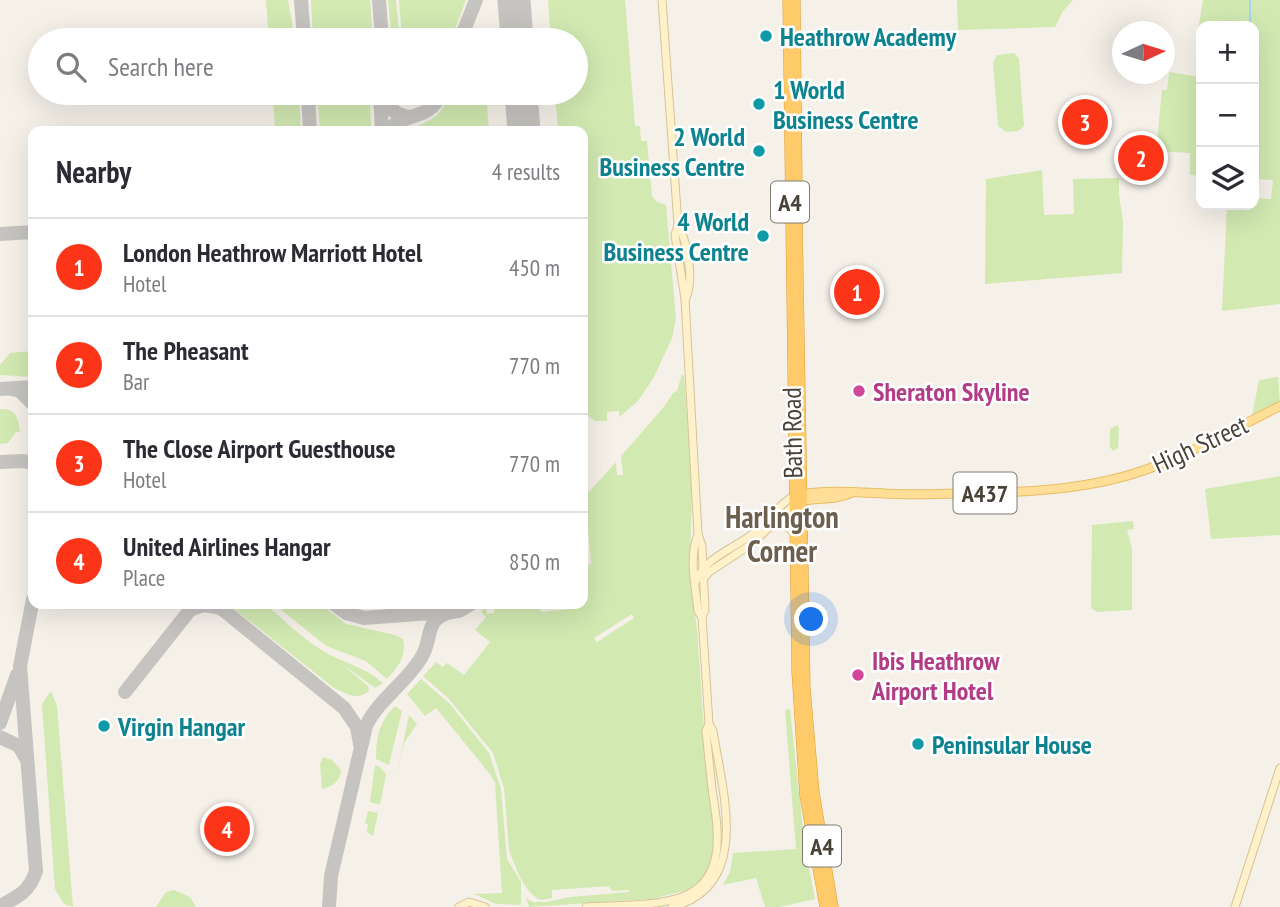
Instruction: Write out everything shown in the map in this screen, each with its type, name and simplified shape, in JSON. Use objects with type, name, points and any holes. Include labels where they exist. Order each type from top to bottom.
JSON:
[{"type":"highway","name":"Bath Road","points":[[788,0],[803,650],[811,760],[833,907]]},
{"type":"highway","name":"Bath Road","points":[[795,0],[801,479],[794,533],[797,672],[804,775],[825,907]]},
{"type":"main road","name":"High Street","points":[[851,494],[1021,492],[1118,477],[1145,470],[1185,453],[1280,406]]},
{"type":"main road","points":[[801,479],[818,493]]},
{"type":"main road","name":"A437","points":[[798,499],[818,493],[841,491],[851,494]]},
{"type":"main road","name":"A437","points":[[798,499],[843,497],[851,494]]},
{"type":"street","points":[[662,0],[678,225],[683,235],[690,288],[685,299],[698,534],[702,546],[698,611],[702,617],[709,724],[713,731],[726,827],[726,848],[720,869],[708,887],[691,900],[672,907]]},
{"type":"street","points":[[699,580],[750,545],[798,499]]},
{"type":"street","points":[[702,567],[755,533],[783,502],[798,499]]},
{"type":"street","points":[[771,526],[785,525],[794,533]]},
{"type":"street","points":[[698,534],[693,562],[699,580]]},
{"type":"street","points":[[702,546],[719,557]]},
{"type":"street","points":[[693,562],[702,567],[718,566]]},
{"type":"street","points":[[586,907],[674,899],[695,890],[708,877],[716,860],[718,837],[706,731],[709,724]]},
{"type":"street","points":[[1235,907],[1280,768]]},
{"type":"street","points":[[459,907],[467,902],[481,906]]},
{"type":"green space","points":[[266,0],[288,0],[293,28],[268,28]]},
{"type":"green space","points":[[311,0],[370,0],[372,28],[312,28]]},
{"type":"green space","points":[[388,0],[396,0],[399,28],[391,28]]},
{"type":"green space","points":[[399,0],[466,0],[456,28],[401,28]]},
{"type":"green space","points":[[548,0],[625,0],[635,126],[640,126],[641,141],[647,141],[652,196],[657,202],[666,205],[676,319],[672,338],[654,377],[638,401],[619,417],[619,411],[607,412],[607,421],[595,421],[588,416],[588,126],[558,126],[556,105],[588,105],[588,28],[550,28]]},
{"type":"green space","points":[[957,0],[1073,0],[1063,11],[1055,27],[958,30]]},
{"type":"green space","points":[[1203,0],[1280,0],[1280,304],[1222,311],[1227,210],[1259,210],[1259,198],[1271,199],[1273,180],[1259,179],[1259,21],[1200,21]]},
{"type":"green space","points":[[1014,53],[1019,59],[1024,126],[1018,131],[1006,132],[998,126],[993,63],[997,55]]},
{"type":"green space","points":[[1175,73],[1196,76],[1196,176],[1190,175],[1190,153],[1156,151],[1162,90],[1167,90],[1168,84],[1175,84]]},
{"type":"green space","points":[[273,105],[300,105],[301,126],[275,126]]},
{"type":"green space","points":[[318,105],[370,105],[371,126],[320,126]]},
{"type":"green space","points":[[444,105],[487,105],[489,126],[418,126],[429,121]]},
{"type":"green space","points":[[1042,170],[1044,215],[1074,214],[1073,179],[1119,178],[1123,222],[1122,273],[985,284],[986,179]]},
{"type":"green space","points":[[28,351],[28,377],[0,375],[0,365],[10,353]]},
{"type":"green space","points":[[682,374],[692,483],[690,574],[713,820],[714,846],[710,866],[703,877],[688,890],[651,899],[529,907],[526,898],[533,902],[547,902],[629,890],[612,891],[609,886],[552,890],[552,898],[541,900],[529,891],[520,878],[509,850],[504,788],[493,753],[449,699],[423,676],[436,662],[443,667],[447,663],[464,675],[490,642],[475,630],[486,617],[481,612],[484,609],[486,609],[487,614],[494,613],[494,609],[541,609],[541,612],[588,609],[588,564],[591,564],[588,493],[616,462],[617,475],[623,475],[621,456],[677,391]],"holes":[[[632,614],[634,618],[597,642],[594,638]]]},
{"type":"green space","points":[[1278,377],[1280,402],[1252,416],[1259,380]]},
{"type":"green space","points":[[0,409],[10,410],[16,415],[20,432],[16,432],[8,443],[0,444]]},
{"type":"green space","points":[[1117,425],[1118,448],[1113,451],[1110,447],[1110,429]]},
{"type":"green space","points":[[1280,476],[1280,535],[1211,539],[1205,489]]},
{"type":"green space","points":[[1133,521],[1134,529],[1127,530],[1132,549],[1132,610],[1097,612],[1091,608],[1092,525]]},
{"type":"green space","points":[[234,609],[271,609],[321,650],[364,670],[383,683],[375,688],[339,662],[368,686],[369,691],[356,696],[334,688]]},
{"type":"green space","points":[[280,609],[326,609],[346,624],[403,639],[404,651],[401,661],[387,679],[366,661],[326,646]]},
{"type":"green space","points":[[421,679],[449,703],[489,753],[501,789],[507,859],[521,882],[521,905],[496,904],[474,894],[502,893],[495,783],[436,708],[425,716],[407,694]]},
{"type":"green space","points":[[51,691],[57,706],[73,907],[64,904],[55,889],[42,704]]},
{"type":"green space","points":[[395,706],[402,711],[389,765],[376,759],[377,744],[382,724]]},
{"type":"green space","points":[[790,709],[805,848],[815,899],[780,907],[765,907],[756,878],[723,885],[730,872],[733,853],[796,849],[785,710]]},
{"type":"green space","points":[[409,715],[417,724],[404,743],[396,778]]},
{"type":"green space","points":[[323,757],[332,760],[341,770],[335,783],[322,789],[320,764]]},
{"type":"green space","points":[[375,765],[386,774],[380,805],[370,802]]},
{"type":"green space","points":[[368,811],[378,813],[373,836],[367,832],[368,824],[365,823]]},
{"type":"green space","points":[[174,890],[190,897],[196,907],[156,907],[166,892]]},
{"type":"waterway","points":[[1250,0],[1250,21]]},
{"type":"taxiway","points":[[301,0],[303,28]]},
{"type":"taxiway","points":[[379,0],[381,28]]},
{"type":"taxiway","points":[[465,28],[476,0]]},
{"type":"taxiway","points":[[309,105],[310,126]]},
{"type":"taxiway","points":[[381,105],[382,126]]},
{"type":"taxiway","points":[[388,105],[400,115],[410,117]]},
{"type":"taxiway","points":[[394,126],[402,120],[423,113],[433,105]]},
{"type":"taxiway","points":[[0,234],[28,232]]},
{"type":"taxiway","points":[[0,389],[28,387]]},
{"type":"taxiway","points":[[12,389],[20,391],[28,399]]},
{"type":"taxiway","points":[[0,462],[28,462]]},
{"type":"taxiway","points":[[0,906],[22,893],[36,871],[20,666],[31,609]]},
{"type":"taxiway","points":[[125,692],[193,609]]},
{"type":"taxiway","points":[[222,609],[344,708],[357,727],[360,744]]},
{"type":"taxiway","points":[[341,609],[364,618],[462,609]]},
{"type":"taxiway","points":[[329,907],[331,876],[366,726],[371,716],[421,658],[436,619],[452,612]]},
{"type":"taxiway","points":[[0,723],[17,675]]},
{"type":"taxiway","points":[[0,737],[19,746],[27,760]]},
{"type":"runway","points":[[514,0],[516,28]]},
{"type":"runway","points":[[522,105],[524,126]]},
{"type":"place","name":"Heathrow Academy","points":[[766,36]]},
{"type":"place","name":"1 World Business Centre","points":[[759,104]]},
{"type":"place","name":"The Close Airport Guesthouse","points":[[1085,122]]},
{"type":"place","name":"2 World Business Centre","points":[[759,151]]},
{"type":"place","name":"The Pheasant","points":[[1141,158]]},
{"type":"place","name":"4 World Business Centre","points":[[763,236]]},
{"type":"place","name":"London Heathrow Marriott Hotel","points":[[857,292]]},
{"type":"place","name":"Sheraton Skyline","points":[[859,391]]},
{"type":"place","name":"Ibis Heathrow Airport Hotel","points":[[858,675]]},
{"type":"place","name":"Virgin Hangar","points":[[104,726]]},
{"type":"place","name":"Peninsular House","points":[[918,744]]},
{"type":"place","name":"United Airlines Hangar","points":[[227,829]]},
{"type":"district","name":"Harlington Corner","points":[[782,533]]}]
